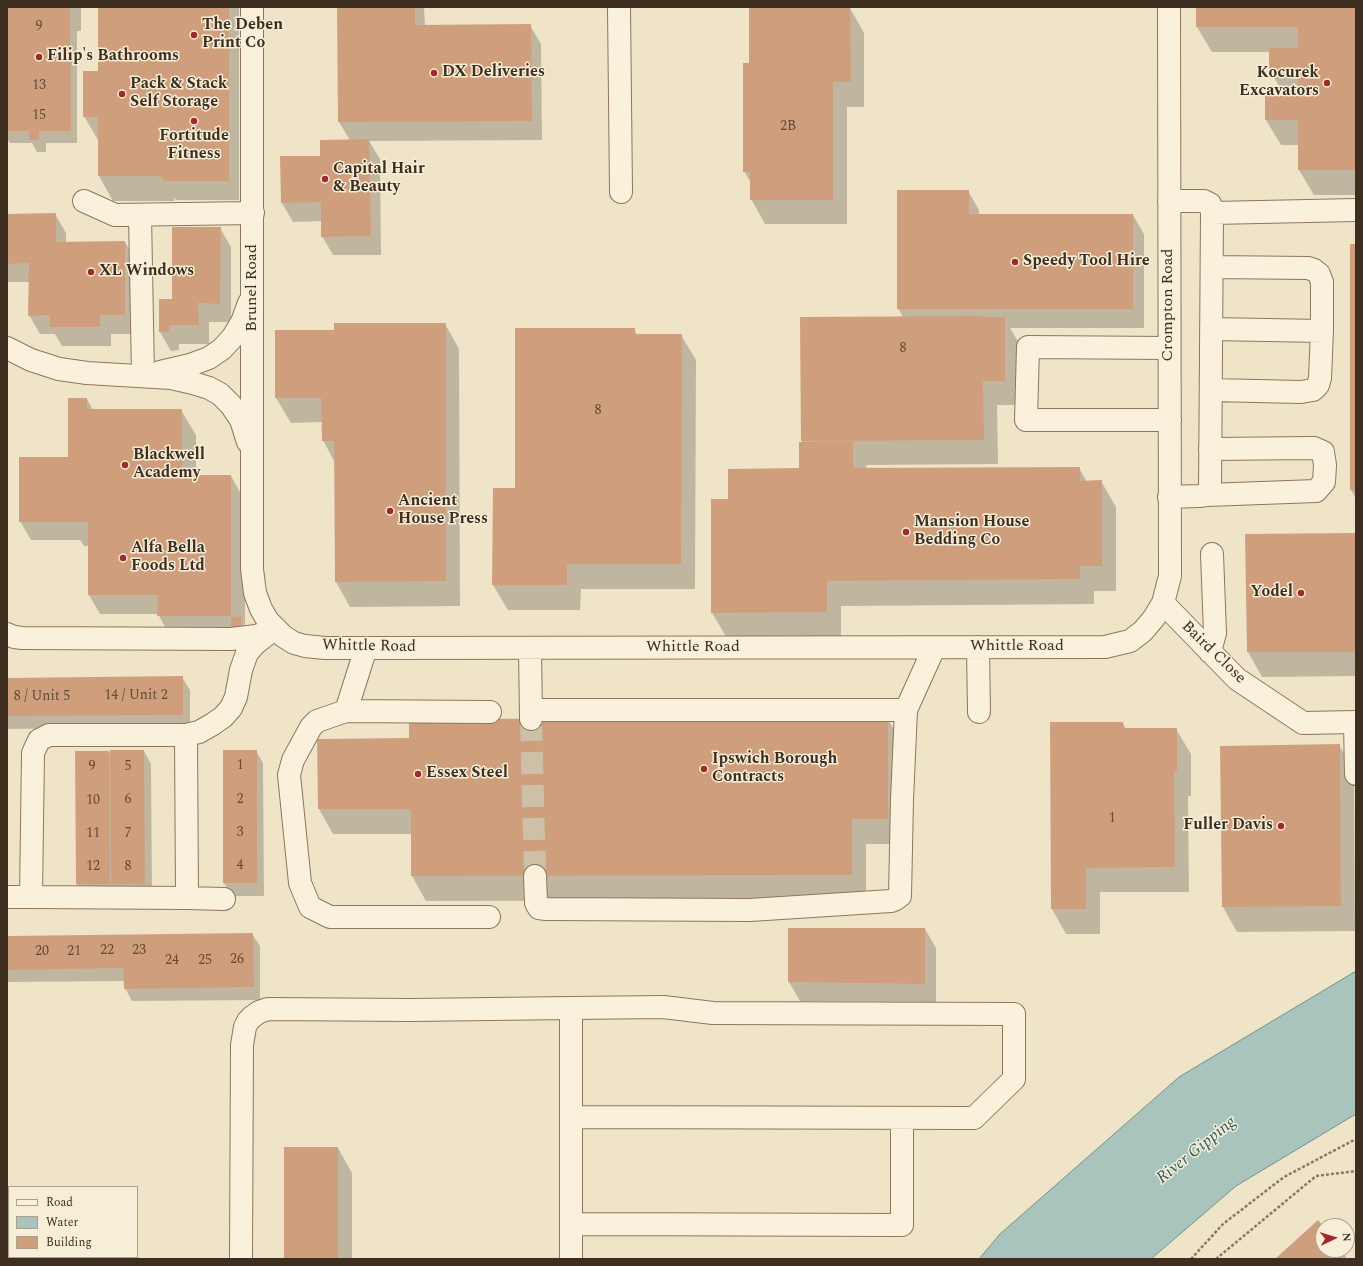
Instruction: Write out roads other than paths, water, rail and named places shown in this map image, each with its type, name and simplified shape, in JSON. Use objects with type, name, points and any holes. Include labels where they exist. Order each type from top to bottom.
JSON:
[{"type":"street","name":"Brunel Road","points":[[252,7],[252,569]]},
{"type":"street","points":[[618,7],[621,192]]},
{"type":"street","name":"Crompton Road","points":[[1163,603],[1170,576],[1169,7]]},
{"type":"street","points":[[84,201],[115,215],[253,213]]},
{"type":"street","points":[[1169,201],[1204,201],[1210,204],[1212,213],[1210,491],[1207,495]]},
{"type":"street","points":[[1212,213],[1356,210]]},
{"type":"street","points":[[140,215],[143,375]]},
{"type":"street","points":[[1211,390],[1301,392],[1313,390],[1318,385],[1320,378],[1322,331],[1322,282],[1319,274],[1314,270],[1308,268],[1212,267]]},
{"type":"street","points":[[143,375],[190,365],[209,358],[222,349],[233,337],[242,322],[248,308],[253,283]]},
{"type":"street","points":[[1211,329],[1322,331]]},
{"type":"street","points":[[1169,348],[1028,347],[1026,420],[1170,420]]},
{"type":"street","points":[[7,348],[31,360],[59,369],[87,373],[143,375],[171,378],[193,382],[208,388],[220,394],[231,405],[241,420],[248,437],[252,465]]},
{"type":"street","points":[[1169,497],[1316,491],[1324,482],[1325,465],[1323,452],[1314,448],[1210,449]]},
{"type":"street","points":[[1210,652],[1215,633],[1212,554]]},
{"type":"street","name":"Whittle Road","points":[[252,569],[255,593],[261,609],[274,629],[294,642],[305,646],[325,648],[1105,647],[1117,645],[1130,640],[1143,632],[1163,603]]},
{"type":"street","name":"Baird Close","points":[[1163,603],[1237,679],[1303,723],[1355,722]]},
{"type":"street","points":[[7,634],[22,638],[231,639],[256,636],[274,629]]},
{"type":"street","points":[[31,897],[33,753],[39,740],[49,735],[186,735],[199,732],[223,717],[231,708],[236,698],[241,670],[247,653],[256,643],[274,629]]},
{"type":"street","points":[[978,647],[979,712]]},
{"type":"street","points":[[346,711],[366,648]]},
{"type":"street","points":[[530,648],[531,715],[906,710]]},
{"type":"street","points":[[535,876],[536,903],[539,908],[546,909],[750,910],[896,899],[900,896],[906,710],[934,648]]},
{"type":"street","points":[[489,917],[330,917],[310,907],[300,882],[288,775],[293,760],[317,721],[346,711],[490,712]]},
{"type":"street","points":[[1355,722],[1356,774]]},
{"type":"street","points":[[186,735],[187,898]]},
{"type":"street","points":[[7,897],[224,898]]},
{"type":"street","points":[[241,1259],[242,1045],[245,1028],[248,1021],[258,1012],[268,1009],[411,1010],[663,1007],[713,1013],[1014,1014],[1014,1079],[974,1118],[571,1117]]},
{"type":"street","points":[[571,1008],[571,1259]]},
{"type":"street","points":[[570,1224],[902,1225],[902,1118]]},
{"type":"water","name":"River Gipping","points":[[1356,971],[1356,1114],[1236,1186],[1151,1259],[979,1259],[1000,1234],[1179,1077]]},
{"type":"tunnel","points":[[531,719],[535,876]]},
{"type":"place","name":"The Deben Print Co","points":[[194,35]]},
{"type":"place","name":"Filip's Bathrooms","points":[[39,57]]},
{"type":"place","name":"DX Deliveries","points":[[434,73]]},
{"type":"place","name":"Kocurek Excavators","points":[[1327,83]]},
{"type":"place","name":"Pack & Stack Self Storage","points":[[122,94]]},
{"type":"place","name":"Fortitude Fitness","points":[[194,121]]},
{"type":"place","name":"Capital Hair & Beauty","points":[[325,179]]},
{"type":"place","name":"Speedy Tool Hire","points":[[1015,262]]},
{"type":"place","name":"XL Windows","points":[[91,272]]},
{"type":"place","name":"Blackwell Academy","points":[[125,465]]},
{"type":"place","name":"Ancient House Press","points":[[390,511]]},
{"type":"place","name":"Mansion House Bedding Co","points":[[906,532]]},
{"type":"place","name":"Alfa Bella Foods Ltd","points":[[123,558]]},
{"type":"place","name":"Yodel","points":[[1301,593]]},
{"type":"place","name":"Ipswich Borough Contracts","points":[[704,769]]},
{"type":"place","name":"Essex Steel","points":[[418,774]]},
{"type":"place","name":"Fuller Davis","points":[[1281,826]]}]
